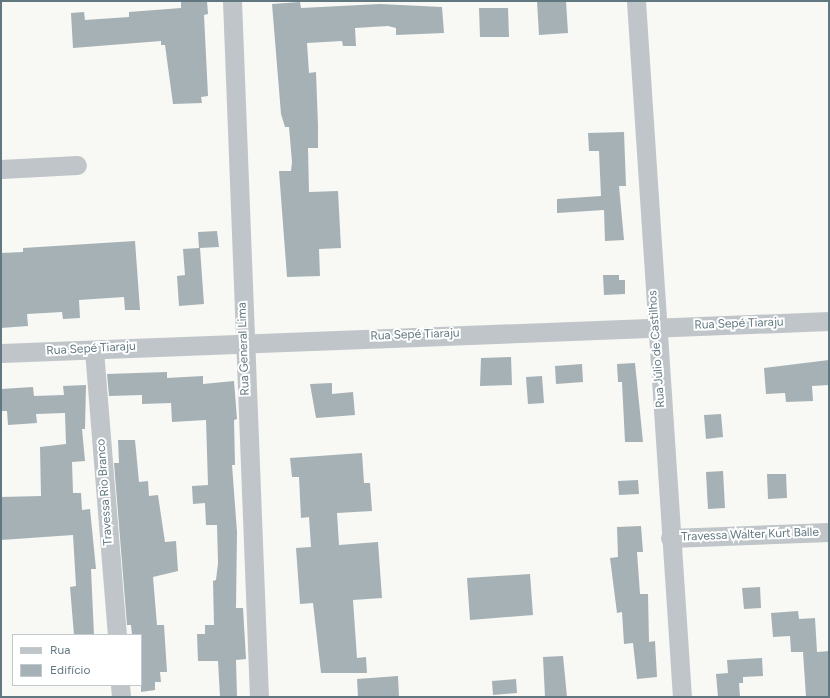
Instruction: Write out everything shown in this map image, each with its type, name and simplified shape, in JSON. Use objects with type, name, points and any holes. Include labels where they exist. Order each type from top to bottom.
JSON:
[{"type":"street","name":"Rua General Lima","points":[[232,1],[259,697]]},
{"type":"street","name":"Rua Júlio de Castilhos","points":[[636,1],[655,327],[682,697]]},
{"type":"street","points":[[1,169],[77,164]]},
{"type":"street","name":"Rua Sepé Tiaraju","points":[[1,354],[244,341],[829,322]]},
{"type":"street","name":"Travessa Rio Branco","points":[[94,350],[116,634]]},
{"type":"street","name":"Travessa Walter Kurt Balle","points":[[670,538],[829,532]]},
{"type":"street","points":[[120,686],[121,697]]},
{"type":"building","points":[[207,1],[208,14],[204,15],[208,96],[201,97],[202,103],[173,104],[165,45],[161,45],[161,41],[73,48],[71,13],[84,12],[85,20],[129,17],[129,12],[181,8],[181,2]]},
{"type":"building","points":[[537,1],[566,1],[568,33],[539,35]]},
{"type":"building","points":[[300,2],[301,8],[380,4],[442,7],[444,33],[396,35],[396,28],[388,26],[355,28],[356,46],[343,46],[342,41],[307,43],[309,73],[316,72],[318,126],[318,148],[308,148],[309,192],[338,191],[341,248],[319,249],[320,276],[287,277],[279,171],[291,171],[292,162],[289,127],[285,127],[281,114],[272,4]]},
{"type":"building","points":[[479,8],[508,8],[509,37],[480,37]]},
{"type":"building","points":[[624,132],[626,186],[619,186],[624,240],[605,241],[604,210],[557,213],[557,199],[601,196],[599,151],[589,151],[588,133]]},
{"type":"building","points":[[217,231],[219,247],[200,248],[204,304],[179,306],[177,276],[185,275],[183,249],[199,248],[198,232]]},
{"type":"building","points":[[135,241],[140,310],[125,310],[124,297],[79,300],[80,318],[63,319],[62,312],[27,314],[28,326],[1,328],[1,253],[23,252],[23,248]]},
{"type":"building","points":[[603,275],[619,275],[619,280],[625,280],[625,294],[604,295]]},
{"type":"building","points":[[511,357],[512,385],[480,386],[481,358]]},
{"type":"building","points":[[829,360],[829,385],[812,386],[813,401],[786,402],[785,393],[766,394],[764,368]]},
{"type":"building","points":[[635,363],[643,442],[625,442],[622,382],[618,382],[617,364]]},
{"type":"building","points":[[582,364],[583,382],[556,384],[555,366]]},
{"type":"building","points":[[167,372],[167,378],[203,376],[203,384],[234,381],[237,419],[234,420],[235,465],[232,465],[237,532],[236,608],[243,608],[246,659],[236,660],[237,697],[220,697],[218,661],[198,661],[197,634],[205,634],[205,625],[214,625],[213,581],[216,580],[218,563],[217,525],[206,525],[205,503],[193,504],[192,486],[208,485],[206,420],[172,422],[171,403],[142,404],[142,395],[109,396],[107,374]]},
{"type":"building","points":[[542,376],[544,403],[528,404],[526,377]]},
{"type":"building","points":[[332,383],[332,394],[353,392],[355,415],[316,418],[310,384]]},
{"type":"building","points":[[86,385],[85,429],[82,429],[85,461],[72,462],[73,493],[81,493],[82,510],[90,509],[96,569],[91,569],[94,634],[74,634],[70,587],[76,586],[73,535],[1,540],[1,497],[41,496],[40,447],[66,444],[65,413],[36,414],[37,423],[8,425],[7,411],[1,411],[1,389],[33,387],[34,396],[64,395],[63,386]]},
{"type":"building","points":[[721,414],[723,437],[706,439],[704,415]]},
{"type":"building","points":[[118,440],[135,440],[139,482],[148,481],[149,496],[158,495],[165,542],[176,541],[178,571],[153,577],[157,625],[164,625],[167,672],[160,672],[161,682],[155,682],[155,690],[141,692],[142,634],[132,634],[131,625],[127,625],[114,463],[119,463]]},
{"type":"building","points":[[362,453],[364,483],[370,483],[372,511],[337,513],[339,545],[378,542],[382,598],[353,600],[357,658],[366,657],[367,673],[321,673],[313,603],[300,604],[296,548],[311,547],[309,517],[301,518],[299,477],[292,477],[290,458]]},
{"type":"building","points":[[723,471],[725,508],[708,509],[706,472]]},
{"type":"building","points":[[767,474],[786,474],[787,498],[768,499]]},
{"type":"building","points":[[638,480],[639,494],[619,495],[618,481]]},
{"type":"building","points":[[641,526],[643,552],[637,552],[640,594],[648,594],[649,642],[655,641],[657,677],[637,679],[633,643],[624,644],[622,612],[617,613],[610,558],[618,557],[617,527]]},
{"type":"building","points":[[530,574],[533,615],[470,620],[467,578]]},
{"type":"building","points":[[760,587],[761,608],[744,609],[742,588]]},
{"type":"building","points":[[798,611],[799,619],[815,618],[817,652],[829,651],[829,697],[806,697],[803,652],[791,652],[790,636],[773,637],[771,613]]},
{"type":"building","points":[[563,656],[567,697],[545,697],[543,657]]},
{"type":"building","points":[[762,658],[763,676],[743,677],[743,683],[739,683],[740,697],[718,697],[716,674],[728,673],[727,660]]},
{"type":"building","points":[[398,676],[399,697],[358,697],[357,679]]},
{"type":"building","points":[[516,679],[517,693],[493,695],[492,681]]}]
